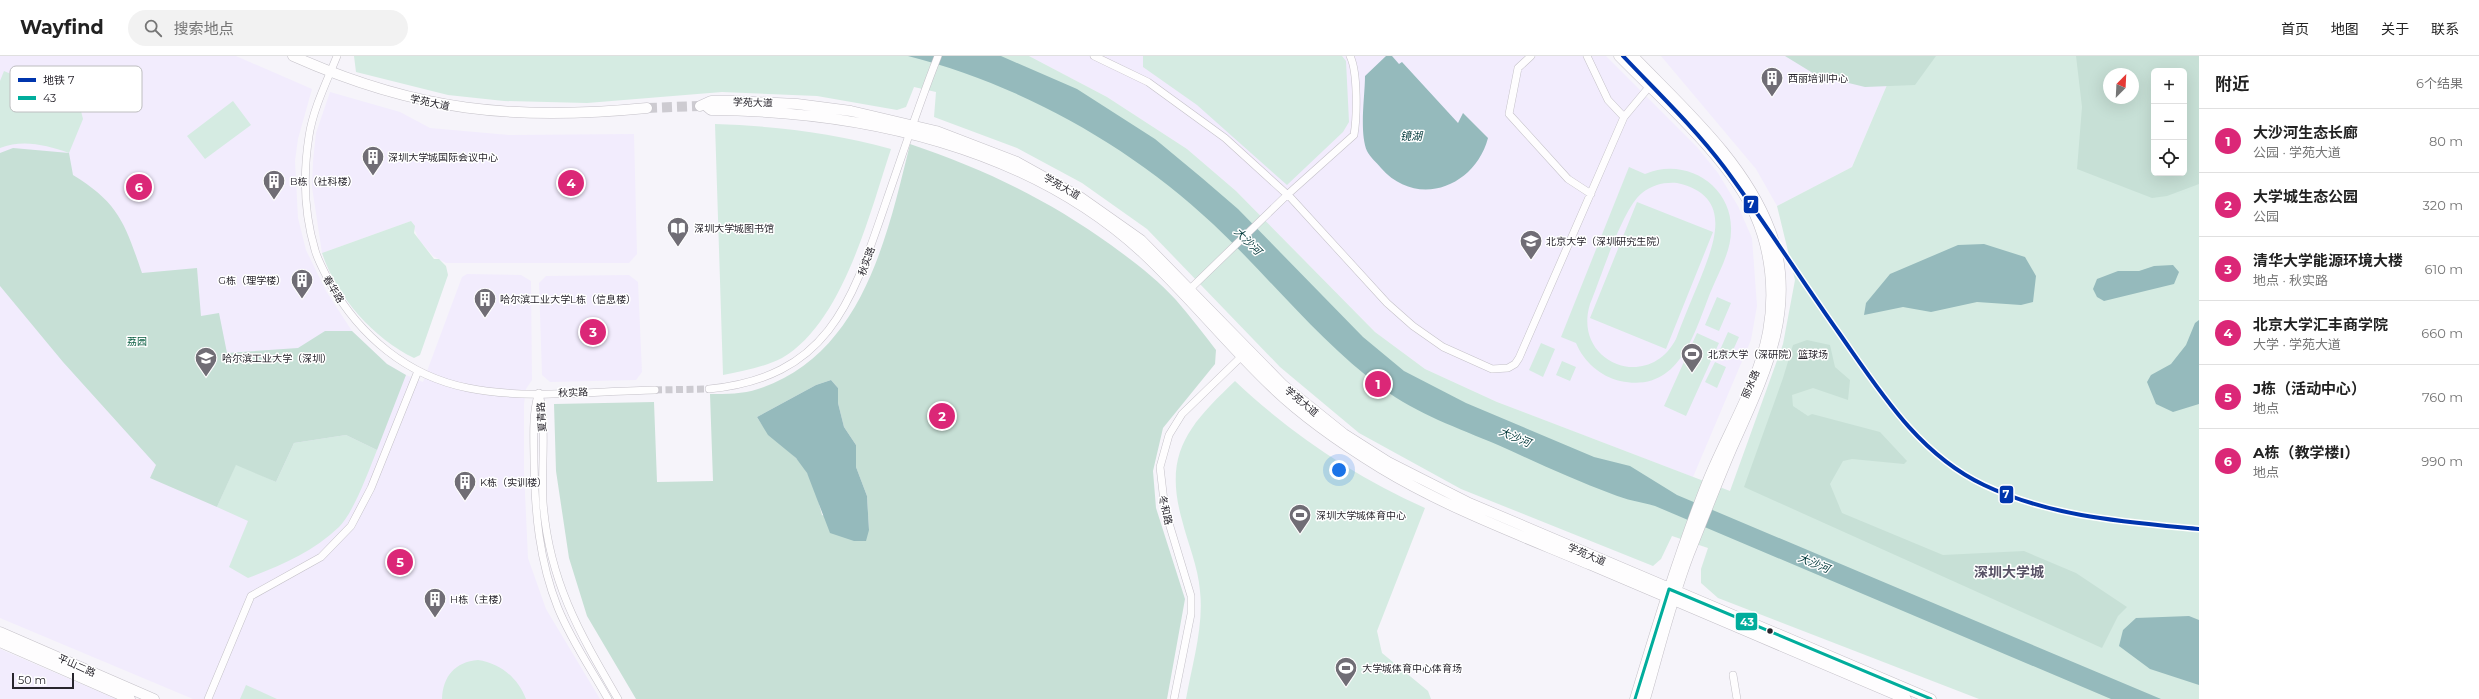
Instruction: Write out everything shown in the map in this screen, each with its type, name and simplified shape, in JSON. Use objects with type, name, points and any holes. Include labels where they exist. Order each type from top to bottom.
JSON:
[{"type":"street","name":"学苑大道","points":[[293,56],[330,73],[376,89],[422,102],[461,108],[564,114],[646,108]]},
{"type":"street","name":"春华路","points":[[337,56],[310,134],[306,162],[306,195],[315,251],[336,294],[365,331],[400,361],[418,371],[467,388],[511,393],[539,393]]},
{"type":"street","name":"秋实路","points":[[709,389],[739,386],[762,379],[788,366],[808,351],[824,335],[852,295],[863,269],[911,129],[938,56]]},
{"type":"street","points":[[1094,56],[1148,82],[1225,138],[1287,195],[1387,303],[1414,326],[1443,347],[1480,365],[1502,370],[1515,364],[1519,358],[1624,117],[1649,87]]},
{"type":"street","points":[[1190,289],[1273,208],[1354,135],[1356,125],[1354,67],[1350,56]]},
{"type":"street","points":[[1531,56],[1518,68],[1509,114],[1568,179],[1591,194]]},
{"type":"street","points":[[1587,56],[1608,100],[1624,117]]},
{"type":"street","name":"丽水路","points":[[1619,56],[1705,145],[1733,178],[1754,214],[1767,255],[1771,307],[1765,345],[1682,561],[1645,699]]},
{"type":"street","name":"丽水路","points":[[1633,56],[1735,166],[1763,213],[1777,254],[1781,298],[1775,341],[1760,383],[1712,483]]},
{"type":"street","name":"学苑大道","points":[[702,105],[711,110],[812,114],[911,129],[993,152],[1064,187],[1141,240],[1190,289],[1272,388],[1309,419],[1359,454],[1404,481],[1466,512],[1931,699]]},
{"type":"street","name":"学苑大道","points":[[911,129],[997,163],[1049,188],[1092,215],[1141,252],[1244,353]]},
{"type":"street","name":"冬和路","points":[[1174,699],[1191,614],[1191,596],[1165,510],[1160,467],[1167,439],[1182,414],[1244,353]]},
{"type":"street","points":[[208,699],[251,596],[320,557],[351,526],[371,488],[418,371]]},
{"type":"street","name":"秋实路","points":[[539,393],[655,390]]},
{"type":"street","name":"夏青路","points":[[539,393],[534,410],[535,495],[542,553],[551,590],[563,619],[608,699]]},
{"type":"street","name":"夏青路","points":[[539,393],[542,408],[545,519],[555,570],[573,619],[618,699]]},
{"type":"street","name":"学苑大道","points":[[1672,595],[1906,699]]},
{"type":"street","name":"丽水路","points":[[1635,699],[1672,595]]},
{"type":"street","name":"平山二路","points":[[0,632],[154,699]]},
{"type":"street","name":"平山二路","points":[[0,642],[130,699]]},
{"type":"street","points":[[1733,675],[1737,699]]},
{"type":"shaded area","name":"哈尔滨工业大学（深圳）","points":[[0,56],[236,56],[312,89],[298,139],[295,161],[298,218],[306,250],[326,291],[352,331],[387,364],[406,375],[423,382],[462,277],[467,274],[521,275],[531,281],[532,380],[526,389],[524,404],[524,472],[528,558],[546,609],[600,699],[193,699],[0,618]]},
{"type":"shaded area","name":"北京大学（深圳研究生院）","points":[[1029,56],[1606,56],[1697,147],[1718,173],[1738,206],[1752,238],[1757,306],[1751,340],[1693,477],[1497,402],[1425,369],[1375,332],[1236,191],[1187,149],[1107,97]]},
{"type":"shaded area","points":[[1661,56],[1891,56],[1887,85],[1852,167],[1777,206],[1756,169]]},
{"type":"shaded area","points":[[330,92],[400,112],[430,128],[509,135],[634,134],[637,254],[629,263],[446,263],[433,256],[419,240],[411,221],[322,253],[312,187],[313,161],[316,133]]},
{"type":"shaded area","points":[[629,275],[638,282],[642,372],[636,380],[550,382],[542,375],[539,283],[546,276]]},
{"type":"shaded area","points":[[0,649],[116,699],[0,699]]},
{"type":"green space","points":[[354,56],[1029,56],[1107,97],[1187,149],[1236,191],[1375,332],[1425,369],[1497,402],[1730,491],[1783,344],[1795,280],[1777,206],[1852,167],[1887,85],[1891,56],[2199,56],[2199,699],[1979,699],[1718,598],[1701,583],[1701,569],[1708,548],[1672,536],[1661,559],[1653,566],[1461,489],[1359,433],[1280,367],[1147,229],[1082,183],[1017,148],[934,117],[936,92],[914,87],[906,107],[897,110],[817,96],[722,92],[587,103],[504,101],[448,95],[356,72]]},
{"type":"green space","points":[[1143,56],[1342,56],[1346,61],[1349,122],[1343,132],[1287,185],[1197,105],[1143,67]]},
{"type":"green space","points":[[1785,56],[1936,56],[1915,85],[1865,87],[1816,75]]},
{"type":"green space","points":[[2076,56],[2199,56],[2199,184],[2167,196],[2152,198],[2077,169],[2082,107]]},
{"type":"green space","points":[[4,71],[10,74],[10,112],[81,112],[83,119],[69,153],[34,144],[17,144],[0,148],[0,81]]},
{"type":"green space","points":[[233,101],[251,125],[205,159],[187,136]]},
{"type":"green space","points":[[715,124],[760,126],[804,131],[869,143],[891,149],[874,203],[852,264],[838,293],[822,319],[803,342],[782,358],[761,366],[723,375]]},
{"type":"green space","points":[[910,144],[964,164],[1039,199],[1087,228],[1153,278],[1176,300],[1216,350],[1215,364],[1163,428],[1153,471],[1156,508],[1185,599],[1167,699],[636,699],[587,616],[569,558],[556,471],[554,404],[654,402],[657,482],[713,481],[710,394],[740,393],[758,389],[793,373],[822,350],[846,321],[864,289],[879,254]],"holes":[[[831,380],[838,388],[838,403],[844,427],[856,445],[856,467],[867,496],[869,530],[822,515],[809,477],[801,463],[770,434],[757,417],[816,385]]]},
{"type":"green space","name":"荔园","points":[[13,148],[69,153],[73,175],[101,195],[111,205],[118,216],[131,241],[142,273],[197,268],[201,316],[219,313],[227,353],[298,348],[325,331],[352,331],[387,364],[406,375],[377,450],[346,435],[294,443],[276,482],[236,465],[217,507],[150,478],[156,465],[63,362],[0,286],[0,153]]},
{"type":"green space","points":[[1629,167],[1645,174],[1661,169],[1676,169],[1691,172],[1704,179],[1715,188],[1724,201],[1730,215],[1731,231],[1729,246],[1691,341],[1682,357],[1671,369],[1657,378],[1640,383],[1613,379],[1599,372],[1588,362],[1579,350],[1576,343],[1561,337]],"holes":[[[1677,183],[1695,189],[1707,199],[1713,210],[1715,223],[1714,237],[1705,267],[1676,339],[1664,355],[1648,364],[1632,367],[1616,364],[1602,355],[1592,342],[1587,324],[1590,304],[1620,228],[1634,201],[1650,188],[1663,184]]]},
{"type":"green space","points":[[1637,202],[1713,232],[1666,349],[1590,318]]},
{"type":"green space","points":[[411,221],[415,226],[414,233],[434,259],[439,259],[446,266],[448,275],[420,355],[414,358],[385,340],[358,314],[337,285],[328,269],[322,253]]},
{"type":"green space","points":[[1717,297],[1731,303],[1719,331],[1705,325]]},
{"type":"green space","points":[[1728,332],[1739,337],[1730,357],[1719,352]]},
{"type":"green space","name":"北京大学（深研院）篮球场","points":[[1697,333],[1719,343],[1686,416],[1664,406]]},
{"type":"green space","points":[[1807,340],[1830,345],[1835,367],[1850,380],[1848,400],[1813,388],[1792,395],[1793,406],[1808,416],[1812,414],[1880,432],[1907,461],[1904,464],[1852,459],[1843,461],[1830,484],[1842,513],[1943,555],[2024,551],[2076,573],[2127,607],[2118,616],[2102,648],[1744,487],[1783,378],[1793,345]]},
{"type":"green space","points":[[1541,343],[1555,349],[1543,377],[1529,370]]},
{"type":"green space","points":[[1562,361],[1576,367],[1570,381],[1556,375]]},
{"type":"green space","points":[[1715,362],[1726,367],[1717,388],[1705,382]]},
{"type":"green space","name":"深圳大学城体育中心","points":[[1235,381],[1278,419],[1324,452],[1373,482],[1425,508],[1377,631],[1382,653],[1428,691],[1431,699],[1186,699],[1199,632],[1201,604],[1197,573],[1177,497],[1176,476],[1178,458],[1184,442],[1193,427],[1205,412]]},
{"type":"green space","points":[[346,435],[377,450],[356,501],[339,527],[308,551],[248,578],[229,567],[248,521],[217,507],[236,464],[276,482],[294,443]]},
{"type":"green space","points":[[478,660],[494,664],[501,668],[518,684],[526,699],[442,699],[445,683],[452,672],[463,664]]},
{"type":"green space","points":[[246,685],[277,699],[240,699]]},
{"type":"water","name":"大沙河","points":[[908,56],[1001,56],[1077,89],[1155,139],[1238,209],[1363,337],[1404,371],[1466,403],[1594,457],[1630,466],[1677,495],[2161,699],[2111,699],[1655,506],[1623,498],[1555,471],[1424,413],[1395,397],[1359,370],[1316,330],[1213,224],[1146,168],[1071,121],[1031,101],[991,83],[950,68]]},
{"type":"water","name":"镜湖","points":[[1386,56],[1392,56],[1399,64],[1402,62],[1458,123],[1463,113],[1488,138],[1481,155],[1471,169],[1458,180],[1443,187],[1427,189],[1411,188],[1395,180],[1381,168],[1368,153],[1363,134],[1365,76]]},
{"type":"water","points":[[1984,244],[2025,257],[2036,276],[2033,302],[2021,305],[1977,302],[1931,312],[1903,307],[1864,315],[1866,303],[1890,274],[1958,245]]},
{"type":"water","points":[[2173,265],[2179,272],[2174,284],[2104,301],[2097,297],[2093,289],[2097,279],[2118,271],[2139,271],[2154,266]]},
{"type":"water","points":[[2199,320],[2199,404],[2173,412],[2156,404],[2147,382],[2151,375],[2171,364],[2186,345],[2195,323]]},
{"type":"water","points":[[831,380],[838,388],[838,403],[844,427],[856,445],[856,467],[867,496],[869,530],[866,541],[854,541],[830,533],[807,473],[796,458],[768,435],[757,417],[816,385]]},
{"type":"water","points":[[2189,616],[2199,620],[2199,685],[2150,669],[2119,646],[2123,630],[2136,618]]},
{"type":"tunnel","points":[[647,108],[700,106]]},
{"type":"tunnel","points":[[655,390],[709,389]]},
{"type":"metro line","name":"7","points":[[1623,56],[1688,124],[1724,167],[1885,398],[1902,419],[1939,456],[1960,472],[1984,485],[2009,496],[2036,504],[2089,516],[2144,524],[2199,529]]},
{"type":"transit line","name":"43","points":[[1635,699],[1669,589],[1931,699]]},
{"type":"place","name":"西丽培训中心","points":[[1772,98]]},
{"type":"place","name":"深圳大学城国际会议中心","points":[[373,176]]},
{"type":"place","name":"北京大学汇丰商学院","points":[[571,183]]},
{"type":"place","name":"A栋（教学楼I）","points":[[139,187]]},
{"type":"place","name":"B栋（社科楼）","points":[[274,200]]},
{"type":"place","name":"深圳大学城图书馆","points":[[678,248]]},
{"type":"place","name":"北京大学（深圳研究生院）","points":[[1531,260]]},
{"type":"place","name":"G栋（理学楼）","points":[[302,300]]},
{"type":"place","name":"哈尔滨工业大学L栋（信息楼）","points":[[485,318]]},
{"type":"place","name":"清华大学能源环境大楼","points":[[593,332]]},
{"type":"place","name":"北京大学（深研院）篮球场","points":[[1692,374]]},
{"type":"place","name":"哈尔滨工业大学（深圳）","points":[[206,378]]},
{"type":"place","name":"大沙河生态长廊","points":[[1378,384]]},
{"type":"place","name":"大学城生态公园","points":[[942,416]]},
{"type":"place","name":"K栋（实训楼）","points":[[465,502]]},
{"type":"place","name":"深圳大学城体育中心","points":[[1300,534]]},
{"type":"place","name":"J栋（活动中心）","points":[[400,562]]},
{"type":"place","name":"H栋（主楼）","points":[[435,618]]},
{"type":"place","name":"大学城体育中心体育场","points":[[1346,688]]},
{"type":"district","name":"深圳大学城","points":[[2009,572]]}]
